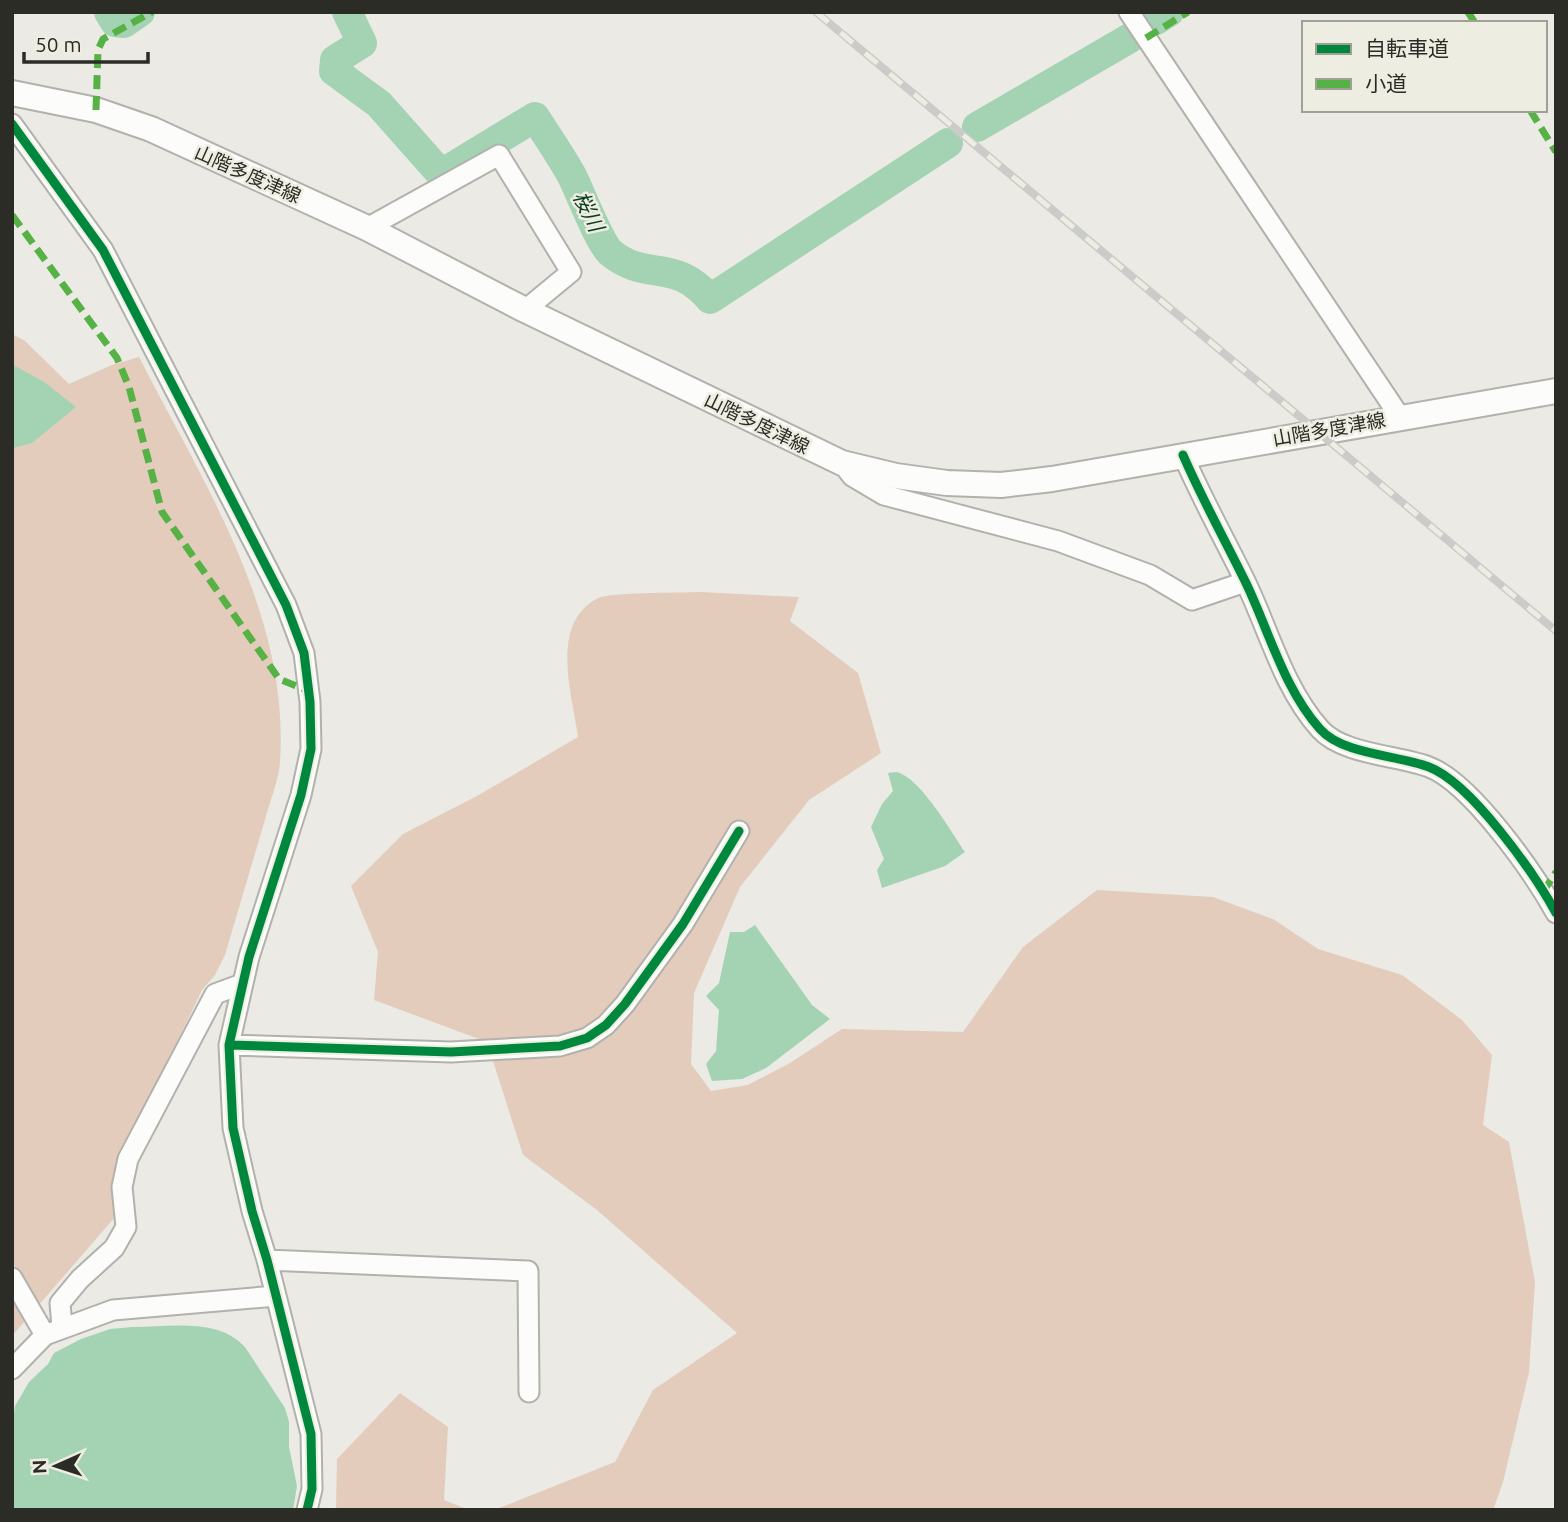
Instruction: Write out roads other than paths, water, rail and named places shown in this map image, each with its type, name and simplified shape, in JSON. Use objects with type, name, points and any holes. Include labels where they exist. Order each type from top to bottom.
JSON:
[{"type":"main road","name":"山階多度津線","points":[[12,93],[96,110],[151,129],[367,228],[525,310],[842,463],[896,477],[1001,485],[1052,480],[1556,391]]},
{"type":"street","points":[[1129,12],[1400,417]]},
{"type":"street","points":[[12,124],[103,250],[286,605],[304,653],[310,702],[311,749],[302,795],[242,984],[229,1045],[233,1128],[311,1434],[312,1489],[307,1510]]},
{"type":"street","points":[[367,228],[499,155],[571,272],[525,310]]},
{"type":"street","points":[[1183,455],[1206,510],[1245,582],[1295,692],[1321,731],[1353,748],[1430,767],[1467,793],[1503,837],[1556,913]]},
{"type":"street","points":[[842,463],[852,476],[884,495],[1058,541],[1150,575],[1192,600],[1245,582]]},
{"type":"street","points":[[229,1045],[451,1052],[560,1046],[586,1038],[606,1025],[625,1004],[682,924],[739,831]]},
{"type":"street","points":[[53,1331],[61,1303],[80,1279],[114,1248],[126,1227],[122,1188],[128,1159],[192,1034],[215,994],[242,984]]},
{"type":"street","points":[[267,1260],[528,1271],[529,1392]]},
{"type":"street","points":[[12,1278],[53,1331]]},
{"type":"street","points":[[12,1369],[53,1331],[113,1310],[276,1296]]},
{"type":"waterway","name":"桜川","points":[[109,12],[115,22],[124,23],[140,12]]},
{"type":"waterway","name":"桜川","points":[[347,12],[362,43],[335,60],[334,71],[379,104],[441,174],[535,117],[572,176],[606,248],[624,262],[636,267],[685,278],[710,299],[948,143]]},
{"type":"waterway","name":"桜川","points":[[1156,20],[1169,12]]},
{"type":"waterway","name":"桜川","points":[[977,127],[1130,38]]},
{"type":"railway","points":[[816,12],[1556,631]]}]
